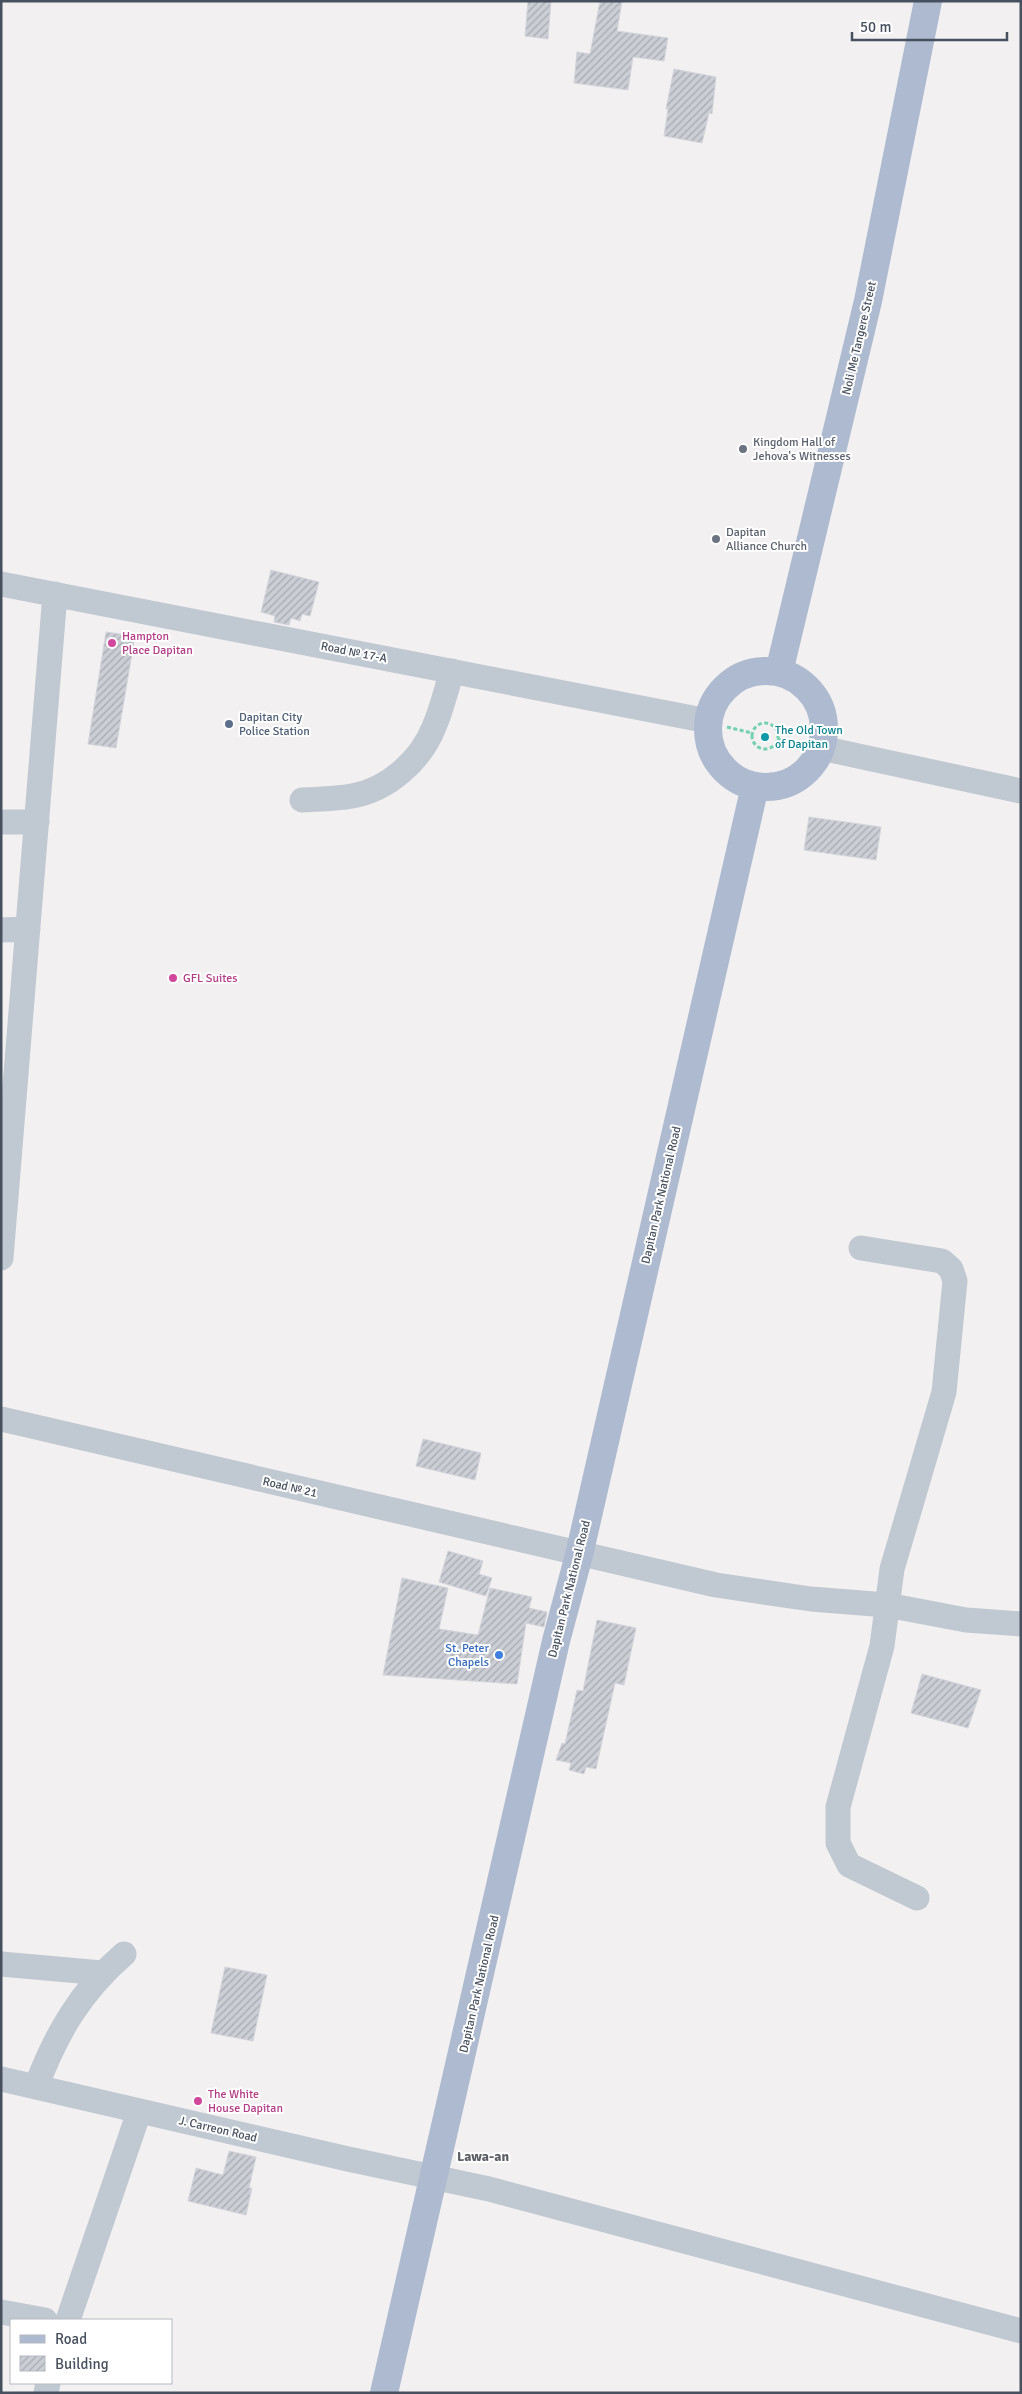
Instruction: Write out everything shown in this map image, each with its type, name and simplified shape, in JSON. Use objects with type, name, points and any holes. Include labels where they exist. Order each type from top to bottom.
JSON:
[{"type":"main road","name":"Noli Me Tangere Street","points":[[779,672],[868,301],[922,2]]},
{"type":"main road","points":[[751,672],[779,672],[804,684],[814,694],[824,720],[821,748],[815,760],[795,779],[769,787],[755,786],[743,782],[722,768],[710,746],[708,721],[718,696],[738,677],[751,672]]},
{"type":"main road","name":"Dapitan Park National Road","points":[[384,2393],[556,1641],[578,1554],[755,786]]},
{"type":"street","name":"Road № 17-A","points":[[1,584],[708,721]]},
{"type":"street","points":[[1,1258],[55,594]]},
{"type":"street","points":[[302,800],[353,796],[374,790],[398,775],[423,748],[434,727],[452,671]]},
{"type":"street","points":[[821,748],[1021,791]]},
{"type":"street","points":[[1,822],[37,822]]},
{"type":"street","points":[[1,930],[28,930]]},
{"type":"street","points":[[862,1248],[942,1261],[951,1269],[955,1281],[944,1392],[892,1569],[882,1646],[838,1807],[838,1843],[850,1865],[916,1898]]},
{"type":"street","name":"Road № 21","points":[[1,1419],[716,1585],[811,1599],[886,1605],[966,1620],[1021,1624]]},
{"type":"street","points":[[36,2087],[52,2046],[66,2021],[102,1973],[124,1954]]},
{"type":"street","points":[[1,1964],[102,1973]]},
{"type":"street","name":"J. Carreon Road","points":[[1,2079],[139,2112],[498,2191],[1021,2331]]},
{"type":"street","points":[[68,2319],[139,2112]]},
{"type":"street","points":[[1,2312],[40,2319]]},
{"type":"path","points":[[762,723],[770,723],[778,733],[774,745],[766,749],[758,747],[752,740],[752,731],[762,723]]},
{"type":"building","points":[[528,1],[551,1],[548,39],[525,36]]},
{"type":"building","points":[[600,1],[622,1],[617,31],[668,38],[664,61],[633,57],[628,90],[574,83],[577,52],[590,54]]},
{"type":"building","points":[[674,69],[716,77],[712,114],[709,113],[702,143],[664,136],[668,109],[666,109]]},
{"type":"building","points":[[271,570],[319,582],[310,616],[302,614],[300,621],[291,618],[289,625],[274,622],[275,616],[261,612]]},
{"type":"building","points":[[106,632],[135,636],[116,748],[88,744]]},
{"type":"building","points":[[809,817],[881,827],[876,860],[804,850]]},
{"type":"building","points":[[423,1439],[481,1453],[475,1480],[416,1466]]},
{"type":"building","points":[[448,1551],[483,1561],[479,1574],[492,1578],[486,1596],[439,1582]]},
{"type":"building","points":[[402,1578],[448,1588],[439,1629],[478,1635],[490,1588],[532,1597],[529,1608],[547,1612],[544,1627],[526,1623],[517,1684],[383,1675]]},
{"type":"building","points":[[597,1620],[636,1628],[624,1685],[615,1683],[596,1769],[586,1767],[584,1774],[569,1770],[571,1763],[556,1760],[562,1743],[565,1744],[577,1690],[583,1691]]},
{"type":"building","points":[[922,1674],[981,1690],[968,1728],[911,1713]]},
{"type":"building","points":[[225,1967],[267,1975],[253,2041],[211,2033]]},
{"type":"building","points":[[229,2151],[256,2157],[249,2188],[252,2188],[246,2215],[188,2201],[196,2168],[223,2175]]},
{"type":"place","name":"Kingdom Hall of Jehova's Witnesses","points":[[743,449]]},
{"type":"place","name":"Dapitan Alliance Church","points":[[716,539]]},
{"type":"place","name":"Hampton Place Dapitan","points":[[112,643]]},
{"type":"place","name":"Dapitan City Police Station","points":[[229,724]]},
{"type":"place","name":"The Old Town of Dapitan","points":[[765,737]]},
{"type":"place","name":"GFL Suites","points":[[173,978]]},
{"type":"place","name":"St. Peter Chapels","points":[[499,1655]]},
{"type":"place","name":"The White House Dapitan","points":[[198,2101]]},
{"type":"district","name":"Lawa-an","points":[[483,2156]]}]
